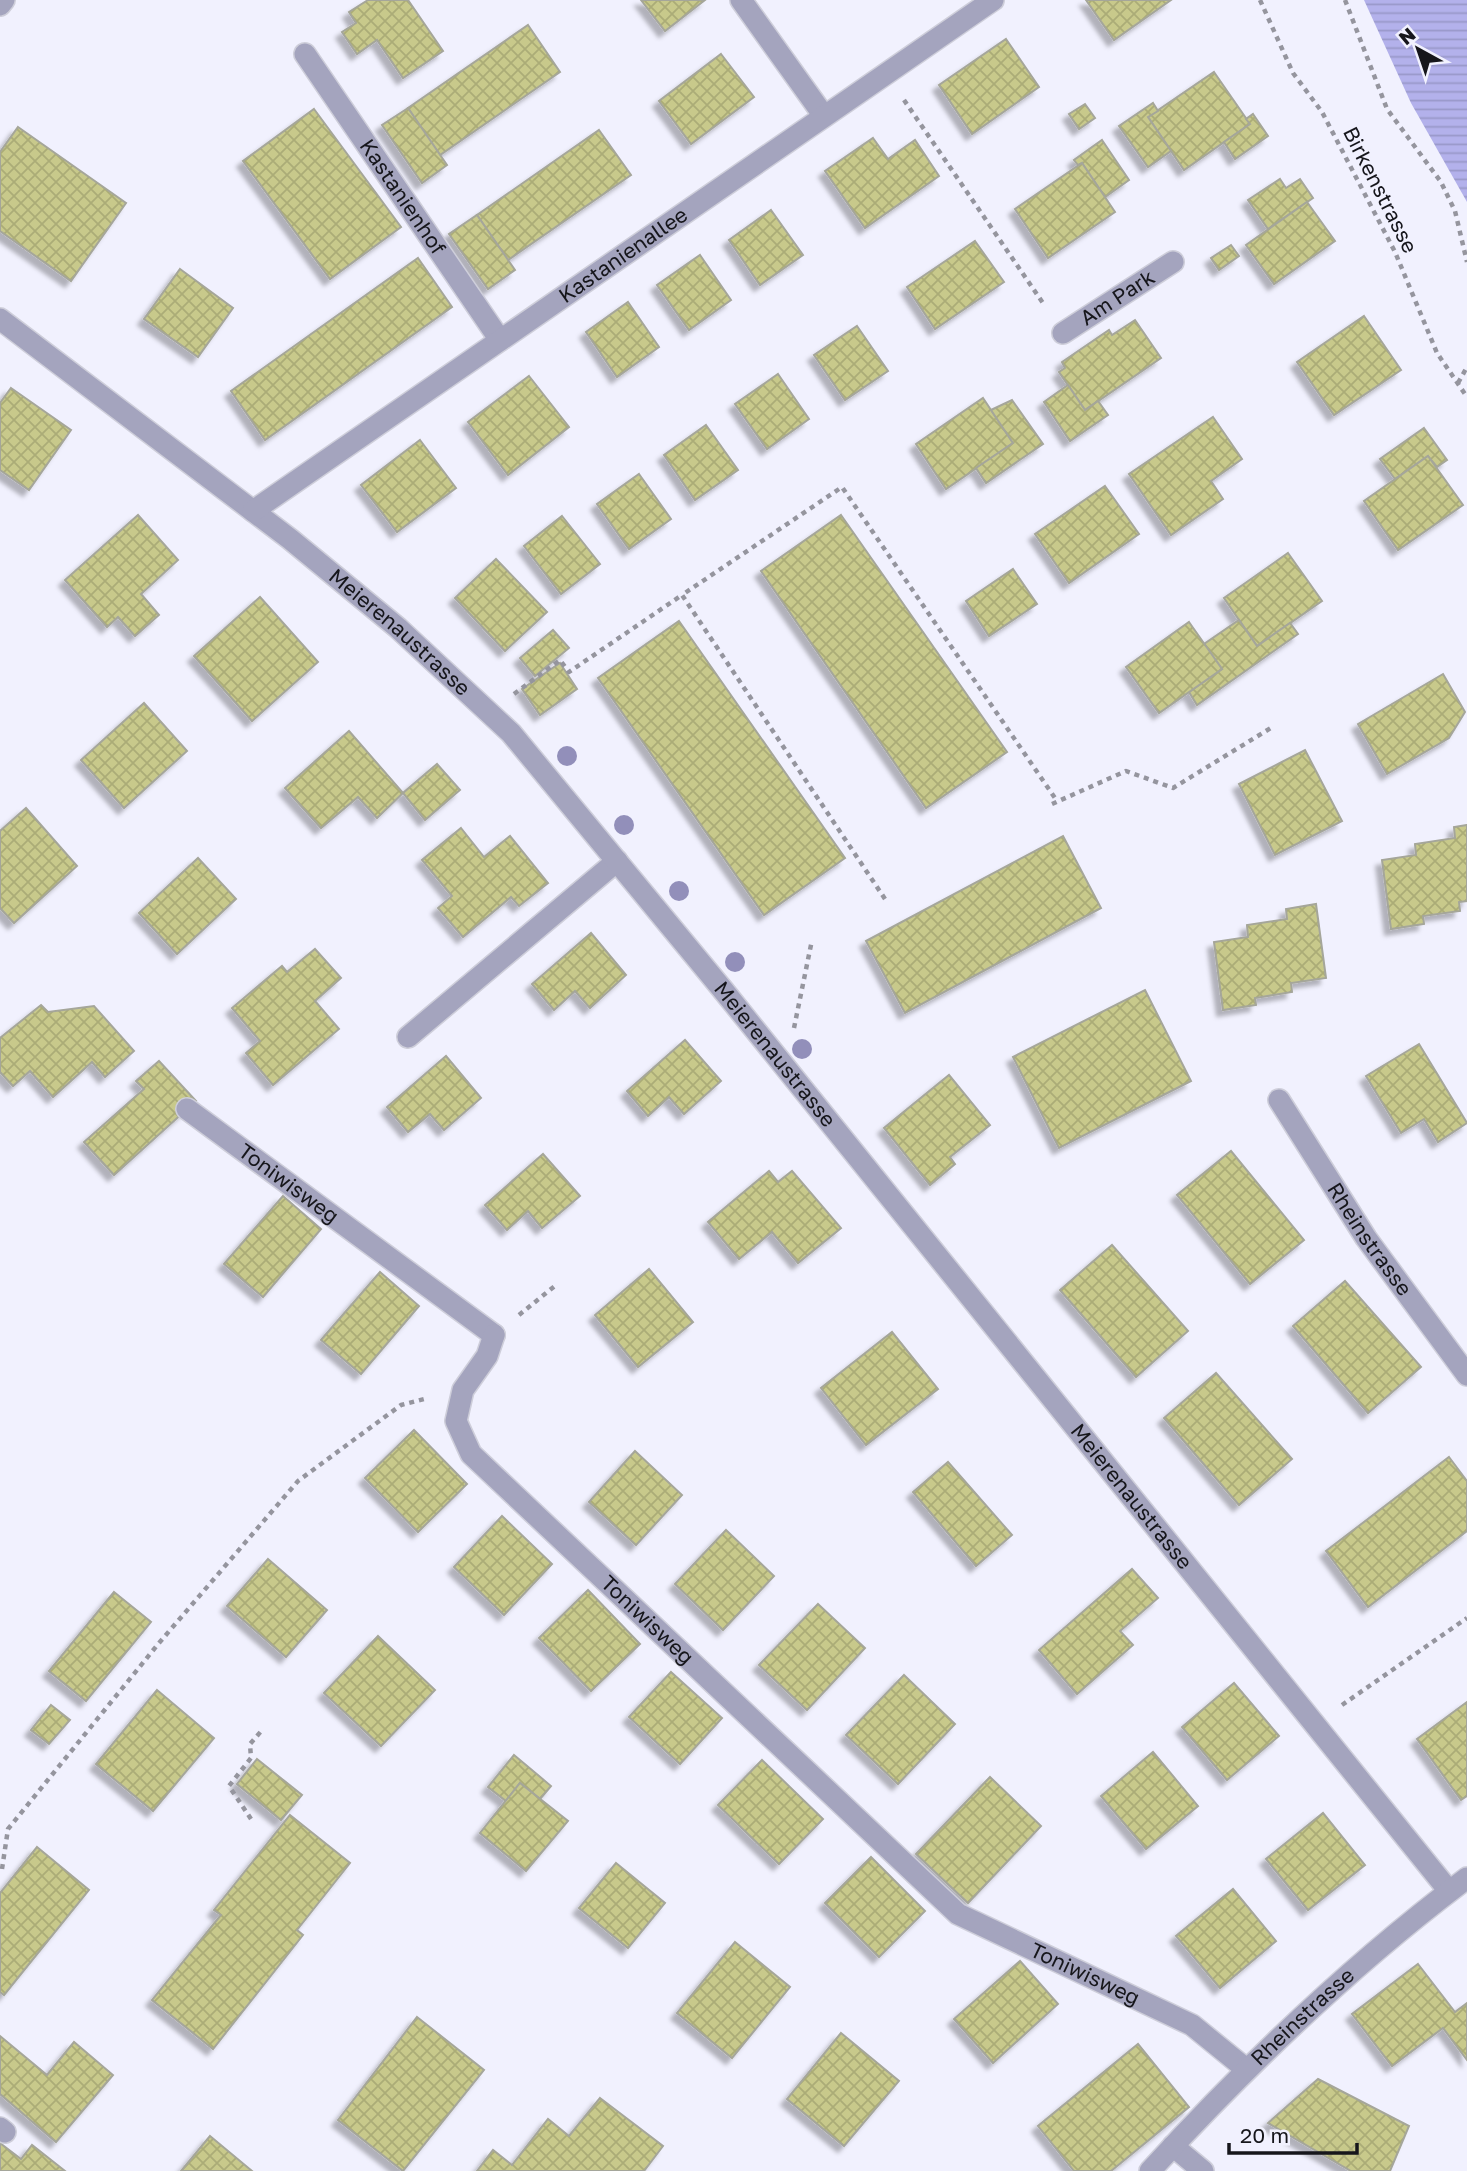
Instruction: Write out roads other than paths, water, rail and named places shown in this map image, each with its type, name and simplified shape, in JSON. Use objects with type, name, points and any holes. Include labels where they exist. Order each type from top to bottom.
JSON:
[{"type":"street","points":[[0,5],[4,0]]},
{"type":"street","points":[[741,0],[824,116]]},
{"type":"street","name":"Kastanienallee","points":[[253,511],[993,0]]},
{"type":"street","name":"Kastanienhof","points":[[305,54],[500,340]]},
{"type":"street","name":"Am Park","points":[[1063,333],[1173,262]]},
{"type":"street","name":"Meierenaustrasse","points":[[0,319],[253,511],[398,628],[503,726],[617,861],[1449,1891]]},
{"type":"street","points":[[408,1037],[617,861]]},
{"type":"street","name":"Rheinstrasse","points":[[1279,1100],[1366,1238],[1467,1374]]},
{"type":"street","name":"Toniwisweg","points":[[187,1109],[494,1335],[487,1356],[463,1390],[456,1421],[471,1454],[958,1914],[1192,2025],[1246,2069]]},
{"type":"street","name":"Rheinstrasse","points":[[1150,2171],[1246,2069],[1300,2017],[1467,1878]]},
{"type":"street","points":[[1173,2146],[1203,2171]]},
{"type":"water","points":[[1364,0],[1467,0],[1467,202],[1411,103]]}]
